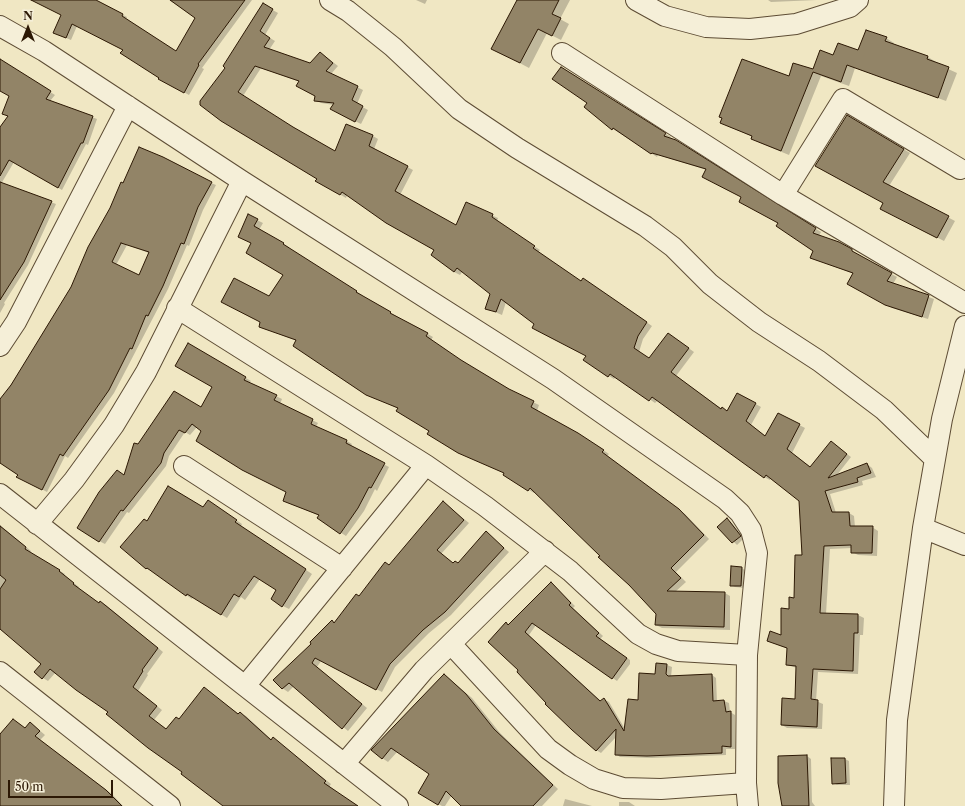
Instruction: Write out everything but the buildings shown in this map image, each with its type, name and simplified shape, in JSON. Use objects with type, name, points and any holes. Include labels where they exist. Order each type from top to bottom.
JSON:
[{"type":"street","points":[[330,0],[348,11],[393,47],[459,109],[516,148],[645,226],[673,246],[710,284],[759,322],[819,361],[884,410],[935,459]]},
{"type":"street","points":[[636,0],[664,16],[706,27],[750,29],[796,24],[850,7],[858,0]]},
{"type":"street","points":[[0,26],[44,51],[242,181],[553,379],[725,499],[740,513],[751,530],[757,553],[747,656],[746,783],[748,806]]},
{"type":"street","points":[[562,53],[783,195],[965,303]]},
{"type":"street","points":[[783,195],[843,99],[960,169]]},
{"type":"street","points":[[0,346],[16,322],[128,106]]},
{"type":"street","points":[[37,524],[74,480],[114,424],[146,372],[242,181]]},
{"type":"street","points":[[177,308],[426,465],[485,506],[545,551],[638,634],[656,644],[678,652],[747,656]]},
{"type":"street","points":[[894,806],[897,720],[923,528],[942,419],[965,326]]},
{"type":"street","points":[[245,686],[426,465]]},
{"type":"street","points":[[184,466],[342,568]]},
{"type":"street","points":[[0,494],[398,806]]},
{"type":"street","points":[[923,528],[965,545]]},
{"type":"street","points":[[344,764],[424,670],[545,551]]},
{"type":"street","points":[[451,644],[548,749],[570,765],[594,779],[623,788],[661,789],[746,783]]},
{"type":"street","points":[[2,679],[170,806]]}]
